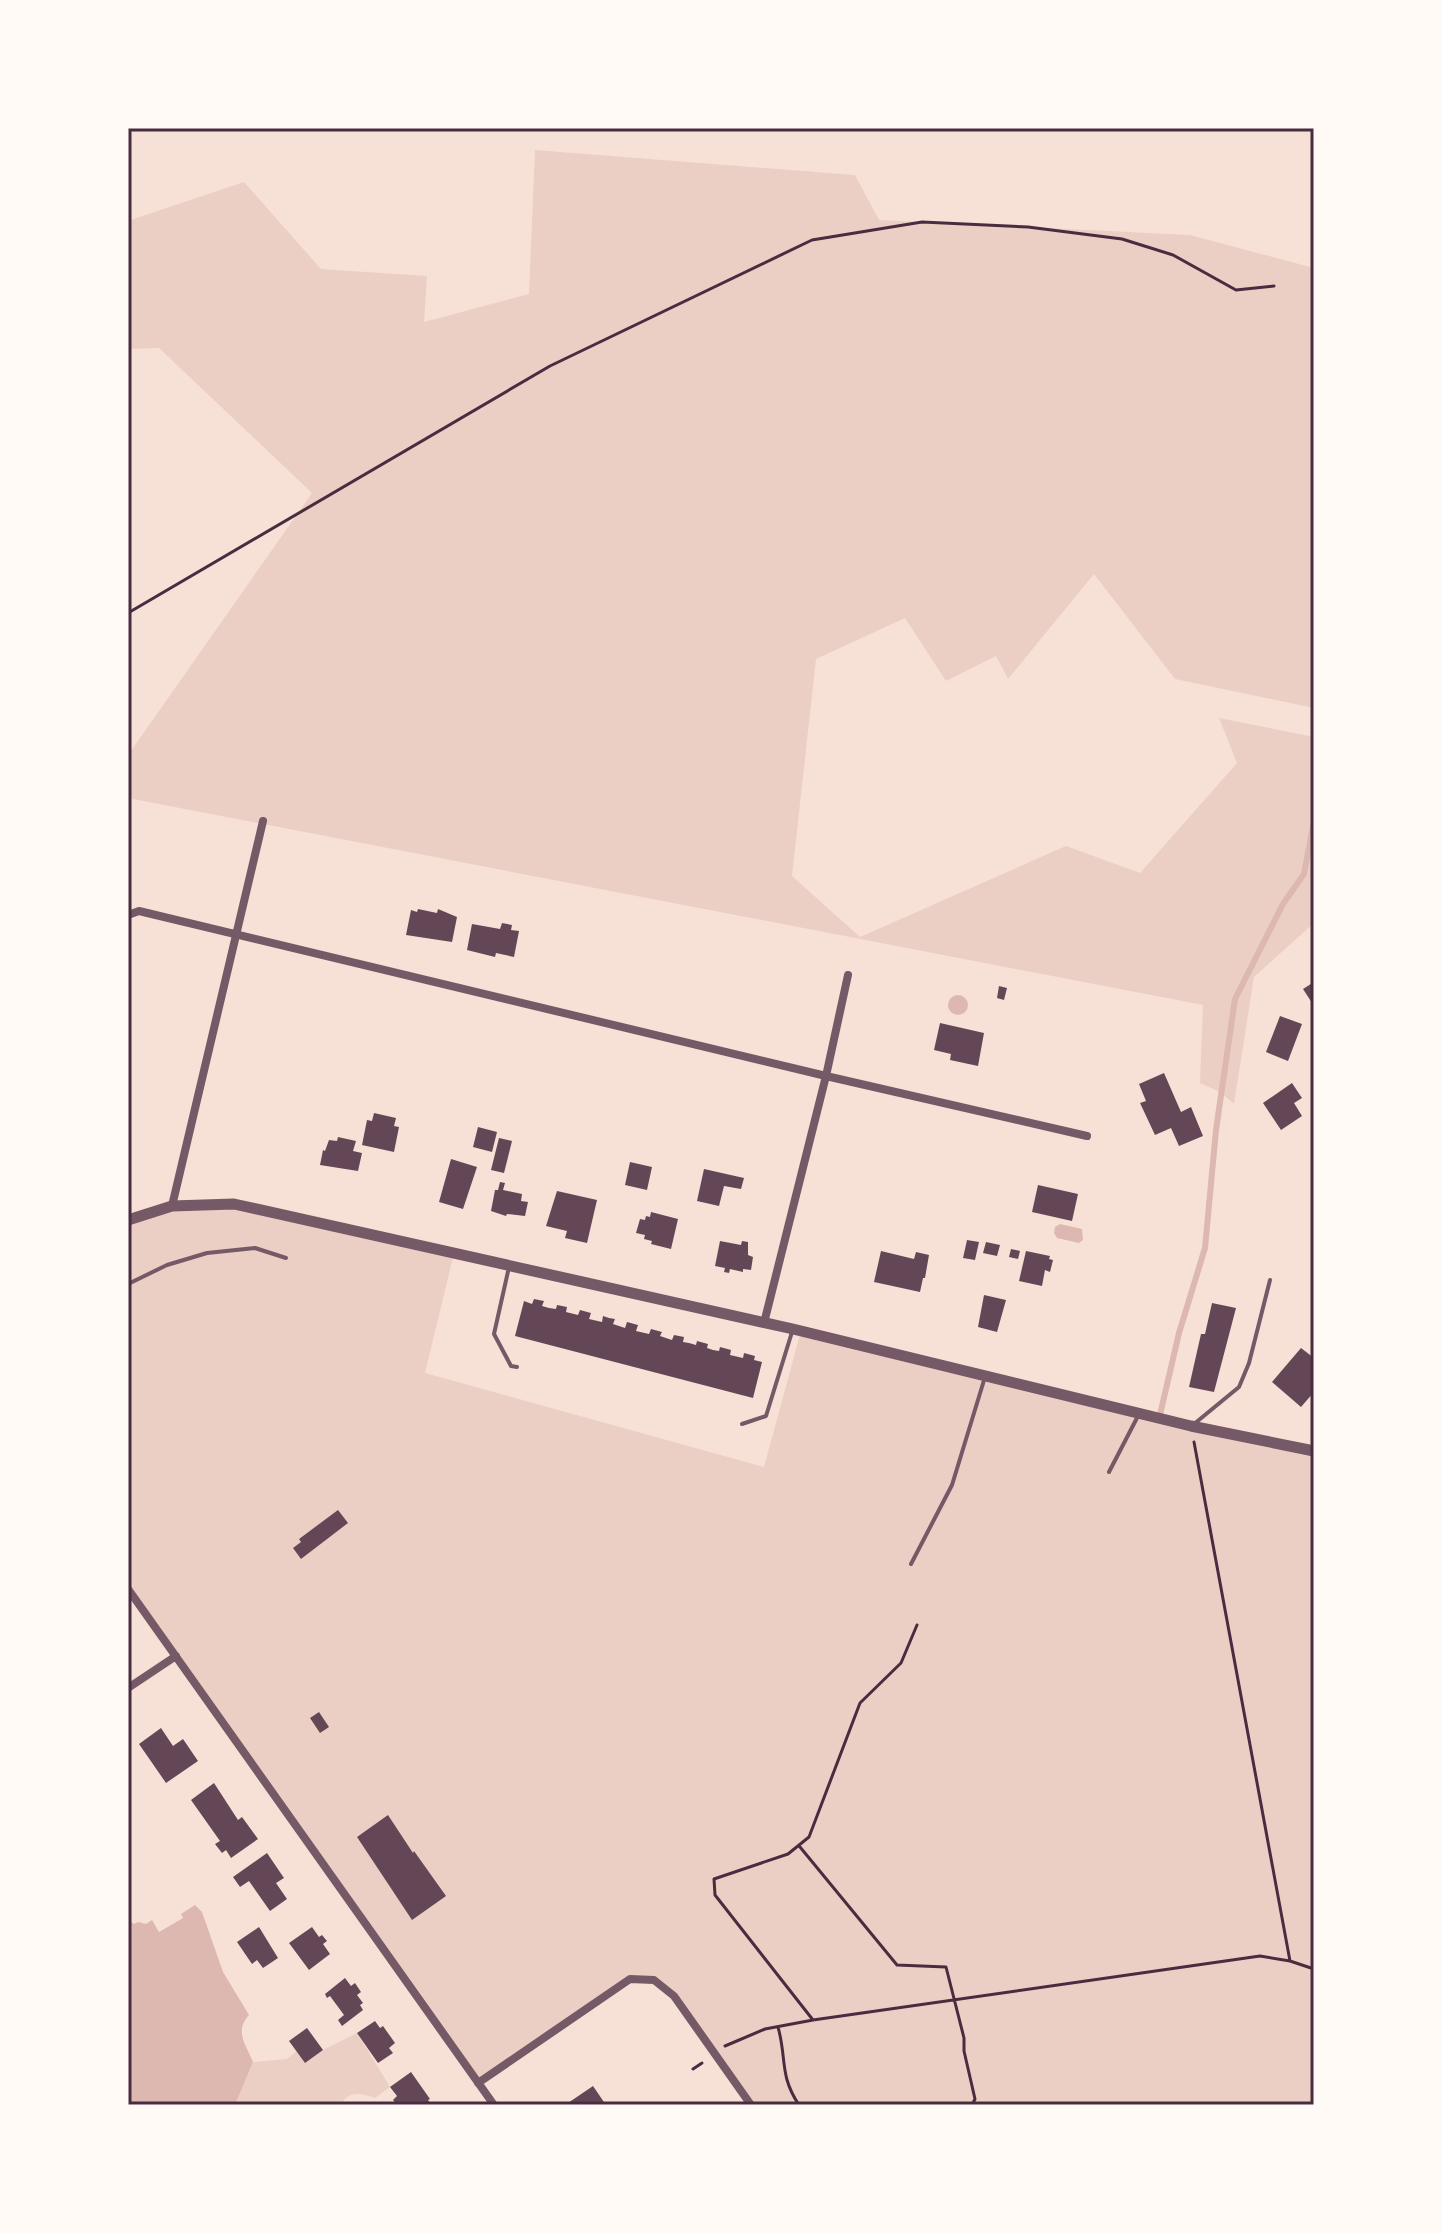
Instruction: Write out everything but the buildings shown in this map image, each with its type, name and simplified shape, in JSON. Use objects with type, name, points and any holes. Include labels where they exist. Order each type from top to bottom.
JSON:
[{"type":"street","points":[[172,1206],[263,821]]},
{"type":"street","points":[[128,915],[139,911],[1087,1136]]},
{"type":"street","points":[[764,1323],[848,975]]},
{"type":"street","points":[[128,1220],[172,1206],[234,1204],[793,1329],[1191,1426],[1314,1451]]},
{"type":"street","points":[[128,1589],[494,2105]]},
{"type":"street","points":[[128,1688],[176,1656]]},
{"type":"street","points":[[478,2083],[630,1979],[654,1980],[674,1996],[751,2105]]},
{"type":"lane","points":[[128,1284],[167,1265],[207,1253],[255,1248],[286,1258]]},
{"type":"lane","points":[[509,1265],[494,1334],[511,1366],[517,1367]]},
{"type":"lane","points":[[1191,1426],[1239,1387],[1249,1363],[1270,1280]]},
{"type":"lane","points":[[742,1424],[766,1416],[793,1329]]},
{"type":"lane","points":[[911,1564],[952,1485],[985,1376]]},
{"type":"lane","points":[[1109,1472],[1140,1414]]},
{"type":"path","points":[[128,613],[550,366],[812,240],[922,222],[1028,227],[1122,239],[1173,255],[1236,290],[1274,286]]},
{"type":"path","points":[[1191,1426],[1290,1961]]},
{"type":"path","points":[[813,2020],[715,1895],[714,1879],[788,1854],[809,1837],[860,1703],[901,1663],[917,1625]]},
{"type":"path","points":[[799,1846],[897,1965],[946,1967],[975,2099],[972,2105]]},
{"type":"path","points":[[725,2046],[765,2029],[813,2020],[1260,1956],[1314,1969]]},
{"type":"path","points":[[778,2027],[784,2049],[787,2088],[799,2105]]},
{"type":"path","points":[[693,2069],[702,2063]]},
{"type":"shaded area","points":[[535,150],[855,175],[879,220],[1190,235],[1314,268],[1314,708],[1175,679],[1094,574],[1008,679],[996,656],[946,681],[905,618],[816,659],[792,876],[860,937],[1066,846],[1140,873],[1237,763],[1219,718],[1314,737],[1314,923],[1254,977],[1234,1104],[1220,1092],[1200,1083],[1203,1005],[128,798],[128,755],[312,493],[159,348],[128,349],[128,221],[244,182],[321,269],[427,276],[424,322],[529,294]]},
{"type":"shaded area","points":[[958,995],[965,998],[968,1005],[965,1012],[958,1015],[951,1012],[948,1005],[951,998]]},
{"type":"shaded area","points":[[234,1204],[454,1253],[425,1373],[764,1467],[801,1331],[1314,1451],[1314,2105],[751,2105],[674,1996],[652,1980],[630,1979],[478,2083],[128,1590],[128,1220],[172,1206]]},
{"type":"shaded area","points":[[1060,1224],[1082,1229],[1083,1240],[1079,1243],[1057,1238],[1055,1227]]},
{"type":"shaded area","points":[[195,1905],[202,1912],[223,1972],[249,2015],[242,2032],[253,2062],[235,2105],[128,2105],[128,1923],[146,1924],[152,1920],[159,1932],[183,1918],[181,1914]]},
{"type":"shaded area","points":[[357,2033],[390,2087],[375,2098],[355,2094],[347,2097],[341,2105],[235,2105],[253,2062],[287,2059],[297,2051],[305,2062]]},
{"type":"waterway","points":[[1159,1419],[1179,1333],[1205,1248],[1216,1130],[1235,999],[1283,904],[1304,874],[1314,821]]}]
